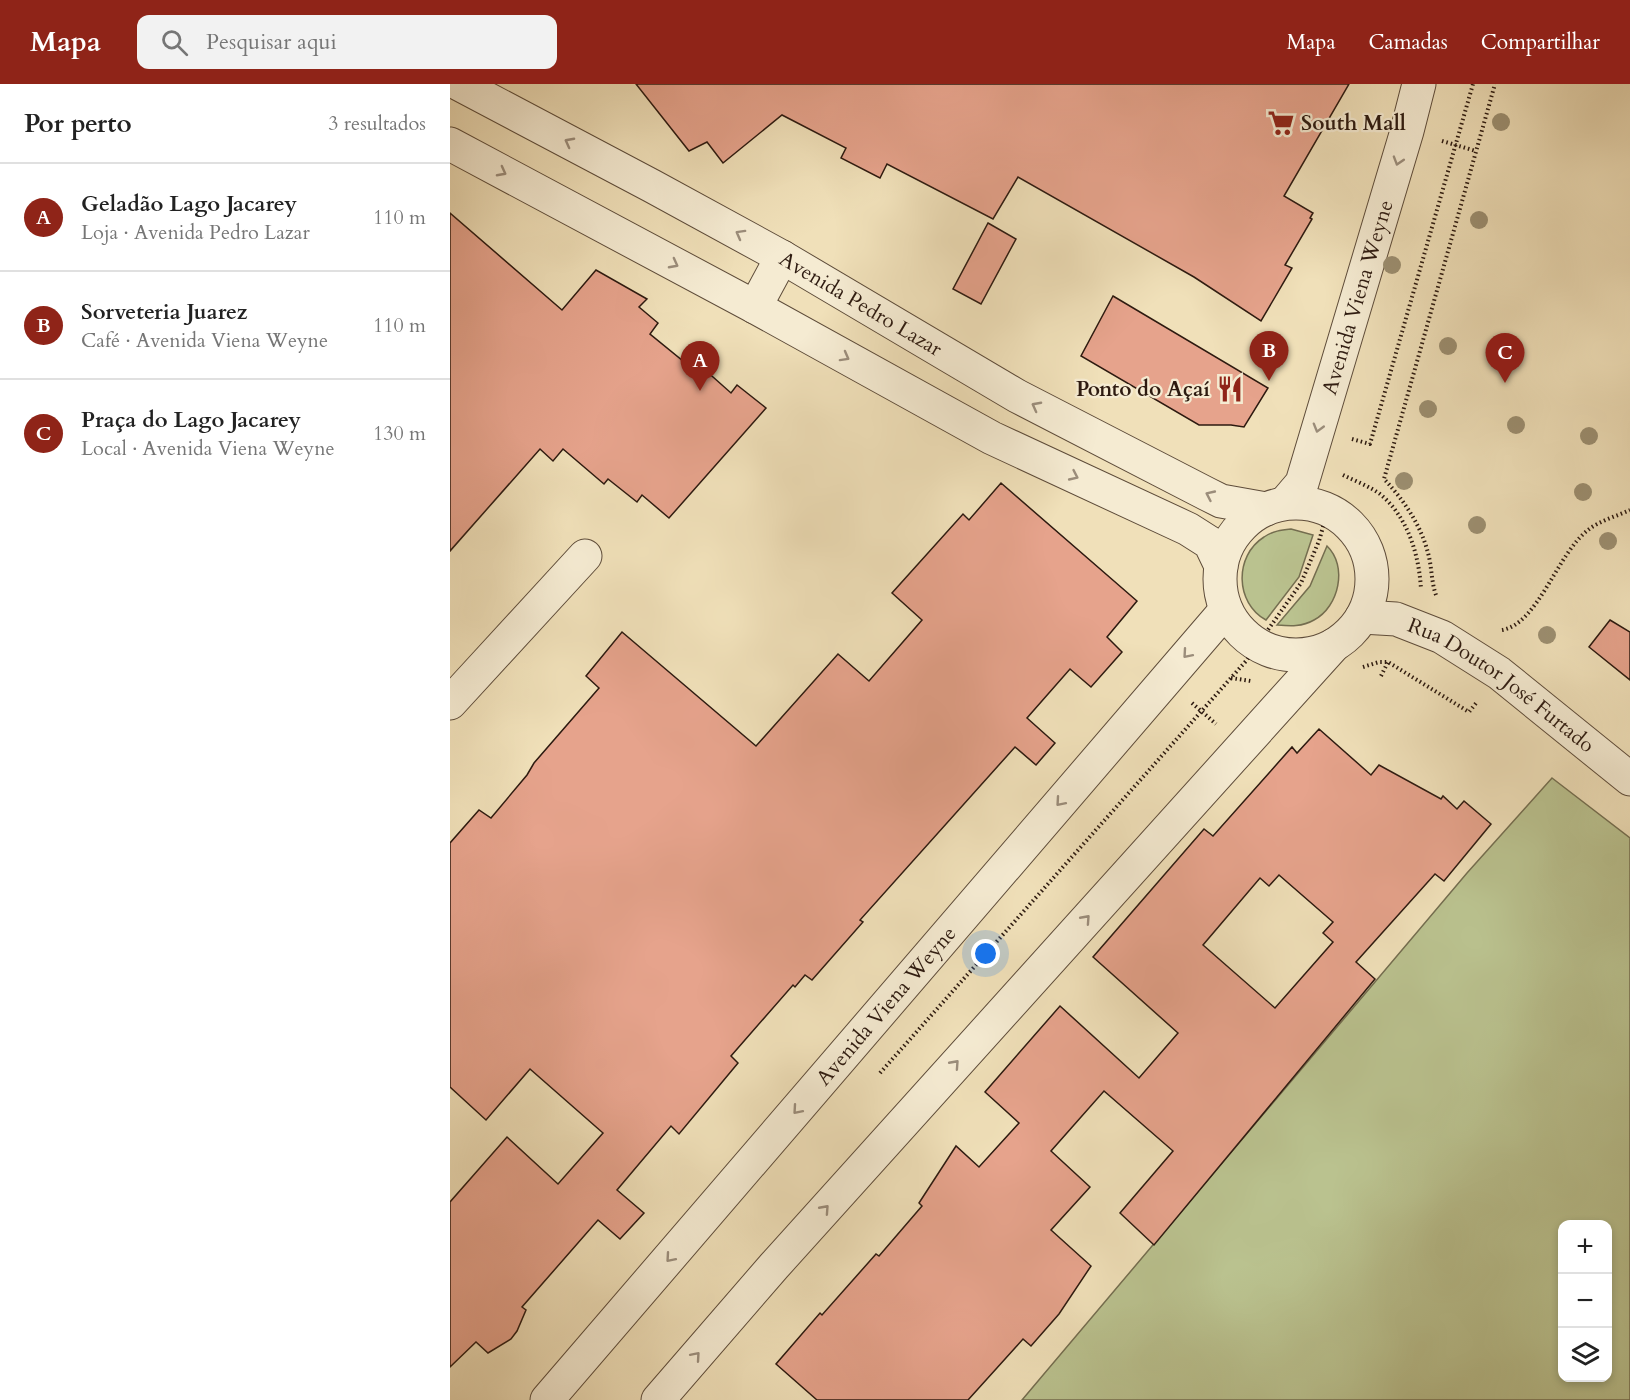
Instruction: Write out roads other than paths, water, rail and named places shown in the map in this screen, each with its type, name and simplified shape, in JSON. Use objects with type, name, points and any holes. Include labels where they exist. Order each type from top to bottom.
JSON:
[{"type":"street","name":"Avenida Pedro Lazar","points":[[459,84],[782,257],[1017,396],[1133,456],[1221,501],[1276,506]]},
{"type":"street","name":"Avenida Viena Weyne","points":[[1276,506],[1302,483],[1419,84]]},
{"type":"street","points":[[450,144],[755,307],[992,438],[1188,529],[1210,543],[1221,566]]},
{"type":"street","points":[[755,307],[782,257]]},
{"type":"street","points":[[658,1400],[774,1266],[1334,645],[1350,633],[1362,617],[1370,597],[1372,577],[1369,556],[1360,537],[1347,521],[1328,509],[1313,504],[1276,506],[1254,515],[1239,527],[1229,542],[1219,578],[1226,610],[1237,628],[1257,646],[1294,656],[1316,652],[1334,645]]},
{"type":"street","points":[[450,702],[585,556]]},
{"type":"street","name":"Avenida Viena Weyne","points":[[547,1400],[1226,610]]},
{"type":"street","name":"Rua Doutor José Furtado","points":[[1362,617],[1396,619],[1442,637],[1499,673],[1630,779]]},
{"type":"place","name":"South Mall","points":[[1281,123]]},
{"type":"place","name":"Sorveteria Juarez","points":[[1269,381]]},
{"type":"place","name":"Praça do Lago Jacarey","points":[[1505,383]]},
{"type":"place","name":"Ponto do Açaí","points":[[1230,389]]},
{"type":"place","name":"Geladão Lago Jacarey","points":[[700,391]]}]
